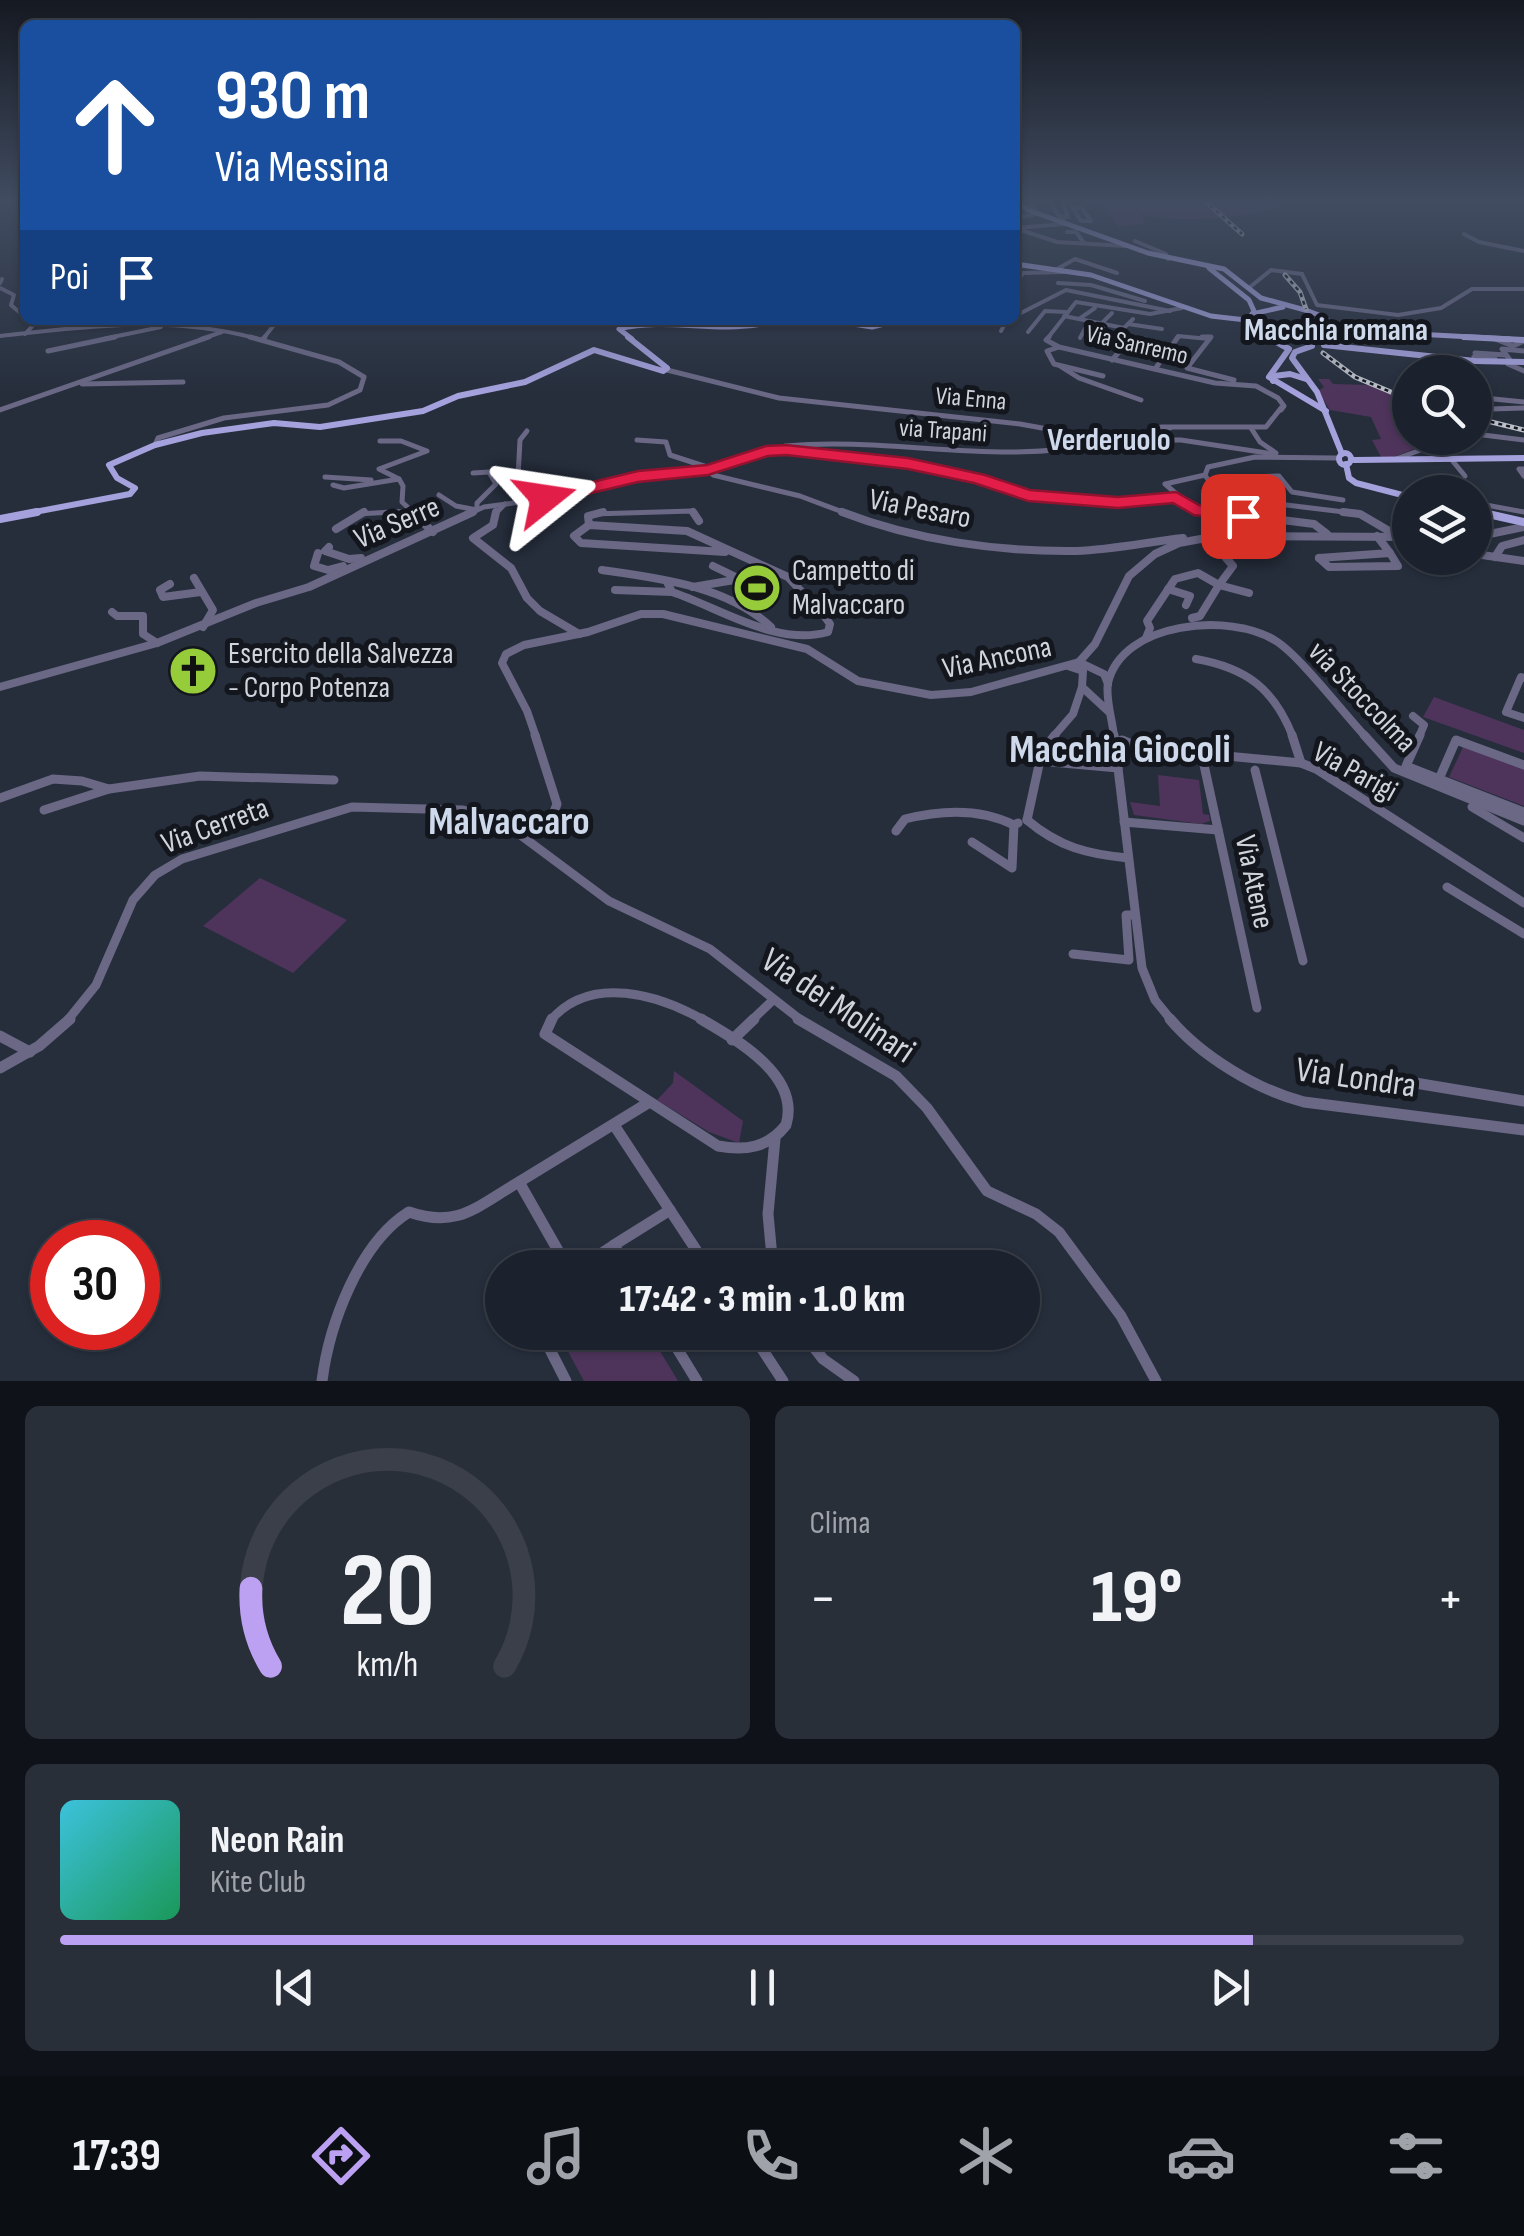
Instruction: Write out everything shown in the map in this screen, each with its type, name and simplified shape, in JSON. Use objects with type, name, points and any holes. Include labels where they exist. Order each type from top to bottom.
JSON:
[{"type":"main road","points":[[1196,264],[1228,271],[1261,298],[1315,312],[1358,332]]},
{"type":"main road","points":[[1020,265],[1103,279],[1171,308],[1252,319],[1288,329],[1309,345]]},
{"type":"main road","points":[[1204,266],[1247,289],[1305,310]]},
{"type":"main road","points":[[1247,289],[1252,319],[1260,333],[1290,348],[1273,379]]},
{"type":"main road","points":[[1252,319],[1272,308],[1305,310]]},
{"type":"main road","points":[[1267,324],[1276,321],[1284,310],[1305,310]]},
{"type":"main road","points":[[1252,319],[1267,324],[1358,332],[1524,341]]},
{"type":"main road","points":[[1327,344],[1339,338],[1330,321]]},
{"type":"main road","points":[[667,370],[620,329],[646,325],[742,330],[760,325]]},
{"type":"main road","points":[[1260,333],[1288,343],[1432,355]]},
{"type":"main road","points":[[1309,345],[1292,358],[1326,411],[1339,456],[1350,462],[1524,459]]},
{"type":"main road","points":[[0,519],[130,494],[135,488],[117,478],[109,465],[155,445],[202,433],[268,424],[320,427],[423,411],[458,396],[525,382],[594,350],[630,358],[659,372],[667,370]]},
{"type":"main road","points":[[1273,379],[1290,374],[1309,380]]},
{"type":"main road","points":[[1273,379],[1326,411]]},
{"type":"main road","points":[[1298,396],[1318,395]]},
{"type":"main road","points":[[1350,462],[1349,478],[1392,492]]},
{"type":"main road","points":[[1492,516],[1524,524]]},
{"type":"street","points":[[1060,269],[1067,264]]},
{"type":"street","points":[[1091,264],[1116,274]]},
{"type":"street","points":[[1020,278],[1023,273],[1066,272],[1060,269]]},
{"type":"street","points":[[1247,289],[1273,272],[1302,274],[1312,298],[1322,307],[1387,316],[1433,311],[1472,290],[1524,289]]},
{"type":"street","points":[[1,283],[14,295],[11,305],[20,314]]},
{"type":"street","points":[[1058,283],[1132,294],[1158,307]]},
{"type":"street","name":"Via Sanremo","points":[[1020,315],[1036,310],[1051,295],[1066,290],[1171,308]]},
{"type":"street","name":"Via Sanremo","points":[[1171,308],[1150,314],[1080,301],[1046,340],[1112,360],[1220,380]]},
{"type":"street","points":[[1080,319],[1095,308]]},
{"type":"street","name":"Via Sanremo","points":[[1028,332],[1045,311],[1065,314]]},
{"type":"street","points":[[1102,336],[1103,324],[1112,312]]},
{"type":"street","points":[[1065,314],[1124,328],[1131,321],[1162,329]]},
{"type":"street","points":[[1080,338],[1088,321]]},
{"type":"street","points":[[25,325],[25,334]]},
{"type":"street","points":[[25,334],[33,325]]},
{"type":"street","points":[[0,336],[78,325]]},
{"type":"street","points":[[48,350],[153,325]]},
{"type":"street","points":[[155,445],[158,438],[224,418],[340,401],[364,385],[362,374],[349,365],[226,331],[186,325]]},
{"type":"street","points":[[0,410],[239,325]]},
{"type":"street","points":[[262,340],[273,325]]},
{"type":"street","points":[[1001,331],[1004,325]]},
{"type":"street","points":[[1154,369],[1178,336],[1210,337],[1186,370],[1274,398],[1281,410]]},
{"type":"street","points":[[1112,360],[1126,344],[1138,346],[1144,339]]},
{"type":"street","points":[[1059,347],[1047,352],[1054,364],[1103,376]]},
{"type":"street","points":[[1516,364],[1502,349],[1524,351]]},
{"type":"street","points":[[1060,366],[1078,380],[1141,400]]},
{"type":"street","name":"Via Enna","points":[[667,370],[779,398],[1020,424],[1108,440],[1180,440],[1276,455]]},
{"type":"street","points":[[1220,380],[1256,386],[1273,379]]},
{"type":"street","points":[[1170,428],[1270,426],[1284,406],[1281,400],[1256,386],[1220,380]]},
{"type":"street","points":[[77,384],[183,382]]},
{"type":"street","points":[[1492,399],[1524,403]]},
{"type":"street","points":[[1492,409],[1524,403]]},
{"type":"street","points":[[1251,428],[1276,455]]},
{"type":"street","points":[[527,431],[520,440],[518,477],[538,482],[530,501]]},
{"type":"street","points":[[1492,436],[1524,440]]},
{"type":"street","points":[[637,440],[666,442],[672,457],[708,470]]},
{"type":"street","name":"via Trapani","points":[[774,450],[822,443],[1038,455],[1108,440]]},
{"type":"street","points":[[380,441],[401,441],[427,451],[380,469],[397,478],[403,486],[402,502],[433,532]]},
{"type":"street","name":"Via Serre","points":[[0,687],[157,644],[256,602],[309,587],[477,510],[638,476],[708,470],[774,450],[908,464],[978,479],[1028,496],[1118,503],[1176,497]]},
{"type":"street","points":[[1276,455],[1271,462],[1292,492],[1343,500]]},
{"type":"street","points":[[1327,534],[1314,524],[1194,510],[1176,497],[1167,482],[1205,475],[1211,465],[1240,460],[1276,455],[1339,456]]},
{"type":"street","points":[[1393,460],[1404,455]]},
{"type":"street","points":[[1448,455],[1463,475]]},
{"type":"street","points":[[1240,460],[1246,480]]},
{"type":"street","name":"Via Pesaro","points":[[708,470],[734,481],[800,496],[868,524],[920,536],[1076,551],[1191,539]]},
{"type":"street","points":[[439,495],[456,506],[477,510],[477,503],[496,484],[488,472],[473,473]]},
{"type":"street","points":[[1205,475],[1219,497],[1360,514],[1392,533]]},
{"type":"street","points":[[324,476],[368,481],[397,478]]},
{"type":"street","points":[[1218,478],[1278,476]]},
{"type":"street","points":[[333,486],[397,478]]},
{"type":"street","points":[[1234,479],[1243,493]]},
{"type":"street","points":[[1256,479],[1267,493]]},
{"type":"street","points":[[473,538],[494,525],[494,514],[506,504]]},
{"type":"street","points":[[1492,506],[1524,512]]},
{"type":"street","points":[[336,529],[366,511],[410,512]]},
{"type":"street","points":[[589,525],[588,516],[592,513],[692,511],[700,521]]},
{"type":"street","points":[[459,521],[473,538],[511,568],[527,598],[540,611],[579,634]]},
{"type":"street","points":[[1492,533],[1524,524]]},
{"type":"street","points":[[508,825],[538,828],[554,816],[557,804],[527,711],[502,659],[524,645],[654,612],[764,641],[780,637],[816,638],[828,632],[830,624],[788,577],[725,552],[686,531],[589,525],[574,536],[581,543],[725,552]]},
{"type":"street","name":"Via Ancona","points":[[780,637],[814,652],[858,681],[943,696],[1079,662],[1088,654],[1113,596],[1126,579],[1156,553],[1191,539],[1327,534],[1392,537]]},
{"type":"street","points":[[1376,536],[1390,553],[1398,566],[1329,567],[1319,558],[1390,553]]},
{"type":"street","points":[[1495,557],[1502,546],[1524,540]]},
{"type":"street","points":[[329,547],[325,552],[345,558],[371,558]]},
{"type":"street","points":[[318,553],[314,566],[328,570],[357,564]]},
{"type":"street","points":[[1492,557],[1524,561]]},
{"type":"street","points":[[1196,617],[1233,566],[1226,558]]},
{"type":"street","points":[[692,586],[709,579],[731,583],[740,579],[713,566]]},
{"type":"street","points":[[602,570],[680,581],[757,619],[780,637]]},
{"type":"street","points":[[1076,701],[1108,687],[1168,589],[1182,574],[1216,580],[1219,585],[1249,593]]},
{"type":"street","points":[[194,578],[213,610],[203,626]]},
{"type":"street","points":[[667,582],[672,592]]},
{"type":"street","points":[[170,584],[160,594],[166,597],[201,592]]},
{"type":"street","points":[[1168,589],[1190,596],[1186,604]]},
{"type":"street","points":[[614,590],[672,592],[757,619]]},
{"type":"street","points":[[112,612],[116,616],[143,616],[143,634],[157,644]]},
{"type":"street","points":[[1148,624],[1166,632]]},
{"type":"street","points":[[1146,638],[1148,624]]},
{"type":"street","name":"via Stoccolma","points":[[1166,632],[1218,626],[1267,634],[1279,642],[1394,768],[1524,821]]},
{"type":"street","points":[[1132,646],[1166,632]]},
{"type":"street","points":[[1088,654],[1108,687],[1112,730],[1123,744]]},
{"type":"street","points":[[1196,659],[1232,666],[1262,682],[1279,703],[1301,763]]},
{"type":"street","points":[[1079,662],[1098,670]]},
{"type":"street","points":[[1079,662],[1094,695],[1112,718]]},
{"type":"street","points":[[1068,666],[1084,678]]},
{"type":"street","points":[[1027,820],[1041,756],[1073,714],[1084,678],[1118,666]]},
{"type":"street","points":[[1522,678],[1506,712],[1524,718]]},
{"type":"street","points":[[1413,716],[1424,726],[1406,766],[1524,812]]},
{"type":"street","points":[[1439,778],[1456,740],[1524,765]]},
{"type":"street","name":"Via Parigi","points":[[1123,744],[1301,763],[1524,904]]},
{"type":"street","name":"Via Londra","points":[[1123,744],[1118,765],[1142,968],[1163,1012],[1212,1056],[1266,1090],[1304,1102],[1524,1130]]},
{"type":"street","points":[[1022,748],[1041,756],[1118,765]]},
{"type":"street","points":[[1188,753],[1204,766],[1214,756]]},
{"type":"street","points":[[1233,756],[1255,770],[1268,760]]},
{"type":"street","name":"Via Atene","points":[[1204,766],[1257,1008]]},
{"type":"street","name":"Via Atene","points":[[1255,770],[1302,962]]},
{"type":"street","points":[[44,810],[108,788],[200,776],[334,780]]},
{"type":"street","points":[[0,798],[21,794],[51,779],[108,788]]},
{"type":"street","points":[[1472,807],[1524,838]]},
{"type":"street","name":"Via Cerreta","points":[[0,1068],[30,1052],[86,1000],[139,891],[182,858],[352,808],[463,810],[508,825]]},
{"type":"street","points":[[896,831],[906,819],[954,813],[1005,819],[1014,825]]},
{"type":"street","points":[[1014,825],[1027,820]]},
{"type":"street","points":[[1027,820],[1073,852],[1128,858]]},
{"type":"street","points":[[1124,822],[1218,830]]},
{"type":"street","name":"Via dei Molinari","points":[[508,825],[609,901],[710,949],[815,1030],[896,1076],[927,1108],[987,1191],[1048,1221],[1121,1316],[1156,1381]]},
{"type":"street","points":[[972,842],[1012,868],[1014,825]]},
{"type":"street","points":[[1447,888],[1478,902],[1524,934]]},
{"type":"street","points":[[1073,954],[1129,960],[1126,915],[1135,915]]},
{"type":"street","points":[[641,993],[682,1008],[732,1040],[772,1072],[786,1094],[789,1114],[775,1138],[758,1150],[728,1149],[648,1104],[547,1039],[545,1028],[554,1016],[578,1000],[641,993]]},
{"type":"street","points":[[732,1040],[773,1000]]},
{"type":"street","points":[[0,1036],[30,1052]]},
{"type":"street","points":[[1361,1074],[1524,1100]]},
{"type":"street","points":[[322,1381],[328,1344],[376,1242],[392,1221],[409,1212],[435,1221],[454,1219],[648,1104]]},
{"type":"street","points":[[614,1126],[696,1250]]},
{"type":"street","points":[[772,1250],[768,1214],[775,1138]]},
{"type":"street","points":[[519,1182],[558,1250]]},
{"type":"street","points":[[606,1250],[670,1210]]},
{"type":"street","points":[[614,1245],[617,1250]]},
{"type":"street","points":[[550,1350],[566,1381]]},
{"type":"street","points":[[678,1350],[697,1381]]},
{"type":"street","points":[[763,1350],[783,1381]]},
{"type":"street","points":[[816,1350],[854,1381]]},
{"type":"shaded area","points":[[1318,379],[1329,379],[1333,384],[1369,385],[1392,395],[1392,455],[1399,455],[1381,457],[1372,440],[1381,439],[1371,417],[1330,410],[1318,391],[1324,387]]},
{"type":"shaded area","points":[[1434,697],[1524,730],[1524,753],[1423,717]]},
{"type":"shaded area","points":[[1464,745],[1524,767],[1524,806],[1449,777]]},
{"type":"shaded area","points":[[1158,775],[1199,780],[1203,814],[1209,815],[1210,821],[1201,824],[1134,815],[1130,802],[1160,806]]},
{"type":"shaded area","points":[[260,878],[347,920],[293,973],[203,926]]},
{"type":"shaded area","points":[[674,1071],[743,1121],[739,1143],[709,1132],[657,1100],[673,1083]]},
{"type":"shaded area","points":[[567,1350],[659,1350],[678,1381],[584,1381]]},
{"type":"railway","points":[[1285,275],[1300,292],[1306,309]]},
{"type":"railway","points":[[1323,353],[1355,377],[1392,392]]},
{"type":"railway","points":[[1492,422],[1524,430]]},
{"type":"place","name":"Campetto di Malvaccaro","points":[[757,588]]},
{"type":"place","name":"Esercito della Salvezza - Corpo Potenza","points":[[193,671]]},
{"type":"district","name":"Macchia romana","points":[[1336,330]]},
{"type":"district","name":"Verderuolo","points":[[1109,440]]},
{"type":"district","name":"Macchia Giocoli","points":[[1120,750]]},
{"type":"district","name":"Malvaccaro","points":[[509,822]]},
{"type":"route","points":[[545,498],[638,476],[708,470],[766,451],[786,450],[908,464],[978,479],[1028,496],[1118,503],[1176,497],[1194,510],[1243,516]]}]
